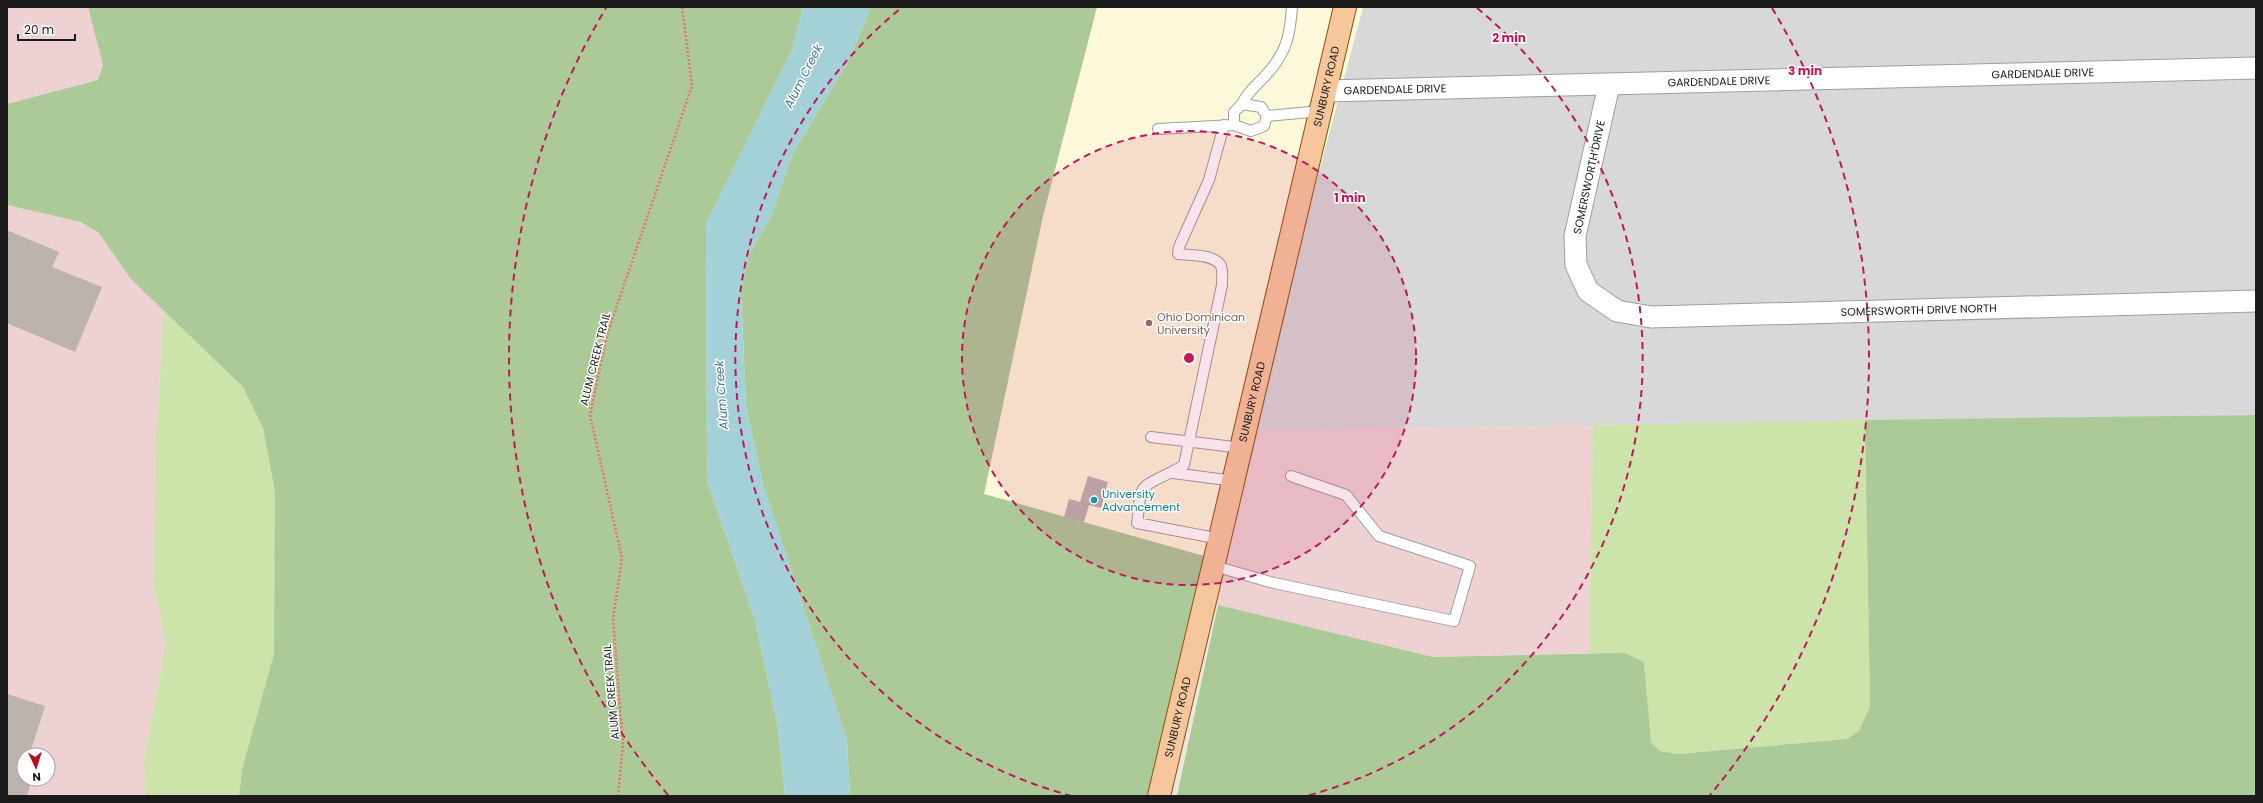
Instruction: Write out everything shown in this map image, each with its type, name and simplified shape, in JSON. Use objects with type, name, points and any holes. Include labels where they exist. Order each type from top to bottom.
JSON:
[{"type":"main road","name":"SUNBURY ROAD","points":[[1159,796],[1345,7]]},
{"type":"street","name":"GARDENDALE DRIVE","points":[[1323,101],[1609,85],[2256,68]]},
{"type":"street","name":"SOMERSWORTH DRIVE","points":[[1588,291],[1576,265],[1575,236],[1609,85]]},
{"type":"street","name":"SOMERSWORTH DRIVE NORTH","points":[[1588,291],[1617,311],[1651,317],[2256,302]]},
{"type":"lane","points":[[1220,539],[1137,523],[1143,489],[1151,482],[1173,473],[1184,464],[1222,285],[1222,267],[1219,262],[1210,258],[1178,254],[1179,247],[1208,180],[1234,112],[1242,104],[1247,92],[1265,76],[1286,49],[1292,7]]},
{"type":"lane","points":[[1267,116],[1323,101]]},
{"type":"lane","points":[[1242,104],[1261,107],[1267,116]]},
{"type":"lane","points":[[1158,129],[1229,125],[1251,131],[1264,126],[1267,116]]},
{"type":"lane","points":[[1151,437],[1189,440],[1242,448]]},
{"type":"lane","points":[[1173,473],[1234,481]]},
{"type":"lane","points":[[1214,566],[1274,583],[1454,621],[1470,566],[1379,536],[1346,494],[1291,476]]},
{"type":"path","name":"ALUM CREEK TRAIL","points":[[618,796],[623,744],[613,619],[622,558],[590,415],[607,335],[692,86],[682,7]]},
{"type":"shaded area","points":[[7,7],[88,7],[103,65],[98,80],[7,104]]},
{"type":"shaded area","name":"Ohio Dominican University","points":[[1097,7],[1363,7],[1216,558],[1204,556],[984,494],[1043,216]]},
{"type":"shaded area","points":[[1363,7],[2256,7],[2256,415],[1250,430]]},
{"type":"shaded area","points":[[7,205],[81,222],[99,233],[130,278],[164,310],[156,440],[154,586],[166,644],[144,760],[145,796],[7,796]]},
{"type":"shaded area","points":[[1593,425],[1589,653],[1433,657],[1218,605],[1216,558],[1250,430]]},
{"type":"green space","points":[[88,7],[803,7],[792,50],[706,224],[707,480],[756,624],[778,728],[785,796],[239,796],[242,769],[274,654],[275,492],[263,428],[243,387],[130,278],[99,233],[81,222],[7,205],[7,104],[98,80],[103,65]]},
{"type":"green space","points":[[871,7],[1097,7],[1043,216],[984,494],[1204,556],[1147,796],[850,796],[847,741],[763,484],[746,406],[741,290],[749,254],[771,217],[793,153],[849,60]]},
{"type":"green space","points":[[164,310],[243,387],[263,428],[275,492],[274,654],[242,769],[239,796],[145,796],[144,761],[166,644],[154,586],[156,440]]},
{"type":"green space","points":[[2256,415],[2256,796],[1177,796],[1218,605],[1433,657],[1625,653],[1644,662],[1651,742],[1660,751],[1678,754],[1847,739],[1859,731],[1870,706],[1865,420]]},
{"type":"green space","points":[[1865,420],[1870,706],[1859,731],[1847,739],[1678,754],[1660,751],[1651,742],[1644,662],[1589,653],[1593,425]]},
{"type":"water","name":"Alum Creek","points":[[803,7],[871,7],[849,60],[793,153],[771,217],[749,254],[741,290],[746,406],[763,484],[847,741],[850,796],[785,796],[778,728],[756,624],[707,480],[706,224],[792,50]]},
{"type":"building","points":[[7,230],[59,252],[52,267],[102,287],[75,352],[7,323]]},
{"type":"building","name":"University Advancement","points":[[1088,476],[1108,482],[1101,508],[1089,505],[1084,522],[1064,517],[1069,499],[1080,502]]},
{"type":"building","points":[[7,694],[45,706],[32,747],[16,747],[16,787],[30,787],[27,796],[7,796]]},
{"type":"place","name":"Ohio Dominican University","points":[[1149,323]]},
{"type":"place","name":"University Advancement","points":[[1094,500]]}]
